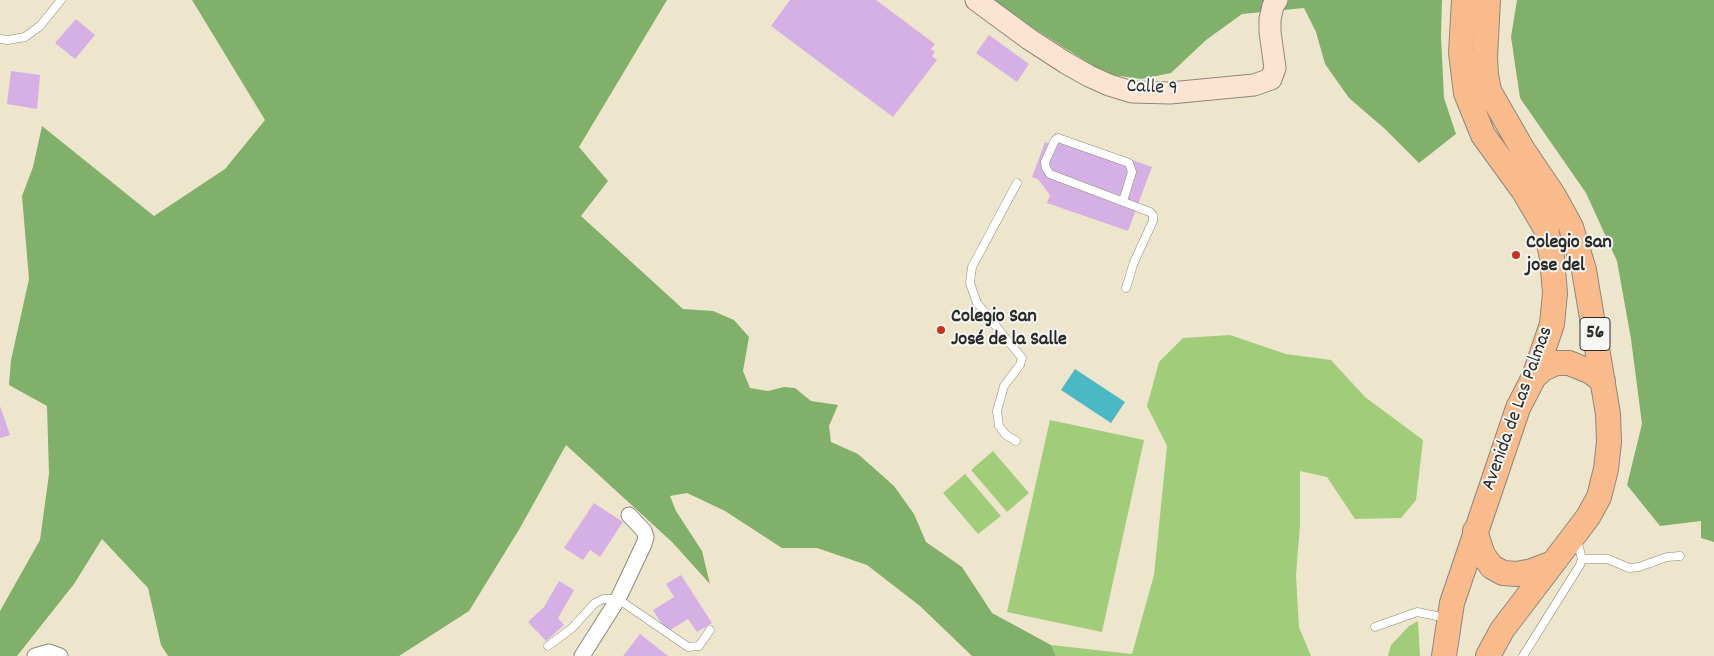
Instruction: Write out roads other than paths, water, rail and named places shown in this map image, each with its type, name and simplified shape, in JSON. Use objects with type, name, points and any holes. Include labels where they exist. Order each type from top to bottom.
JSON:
[{"type":"main road","name":"Avenida de Las Palmas","points":[[1444,656],[1450,611],[1518,408],[1534,378],[1552,324],[1555,293],[1552,258],[1546,229],[1522,190],[1483,134],[1466,93],[1461,53],[1464,0]]},
{"type":"main road","name":"56","points":[[1488,0],[1485,56],[1489,90],[1523,150],[1554,196],[1571,227],[1584,270],[1608,414],[1609,442],[1606,469],[1599,497],[1588,517],[1576,536],[1552,563],[1502,630],[1488,656]]},
{"type":"main road","points":[[1534,378],[1543,369],[1556,363],[1569,363],[1591,372],[1603,381]]},
{"type":"main road","points":[[1475,532],[1483,555],[1492,567],[1503,574],[1532,571],[1552,563]]},
{"type":"street","name":"Calle 9","points":[[976,0],[1029,39],[1089,76],[1132,92],[1170,93],[1254,85],[1271,79],[1275,68],[1270,19],[1273,6],[1277,0]]},
{"type":"street","points":[[582,656],[618,599],[644,544],[646,537],[644,531],[629,515]]},
{"type":"street","points":[[35,656],[49,652],[60,656]]},
{"type":"lane","points":[[0,39],[8,40],[26,37],[40,26],[61,0]]},
{"type":"lane","points":[[1123,201],[1132,172],[1129,163],[1058,138],[1055,140],[1045,162],[1050,174],[1123,201],[1153,215],[1153,221],[1134,262],[1126,288]]},
{"type":"lane","points":[[1016,441],[1006,435],[999,426],[997,411],[1004,386],[1020,365],[1022,358],[977,303],[970,283],[972,267],[1017,183]]},
{"type":"lane","points":[[1523,656],[1580,565],[1582,559],[1576,536]]},
{"type":"lane","points":[[1582,559],[1608,559],[1629,568],[1639,567],[1667,557],[1680,556]]},
{"type":"lane","points":[[548,646],[572,628],[595,603],[603,599],[618,599],[688,647],[699,646],[704,642],[710,630]]},
{"type":"lane","points":[[1375,627],[1417,612],[1450,611]]},
{"type":"water","points":[[1075,369],[1125,402],[1111,423],[1061,390]]},
{"type":"place","name":"Colegio San jose del","points":[[1516,255]]},
{"type":"place","name":"Colegio San José de la Salle","points":[[941,330]]}]
